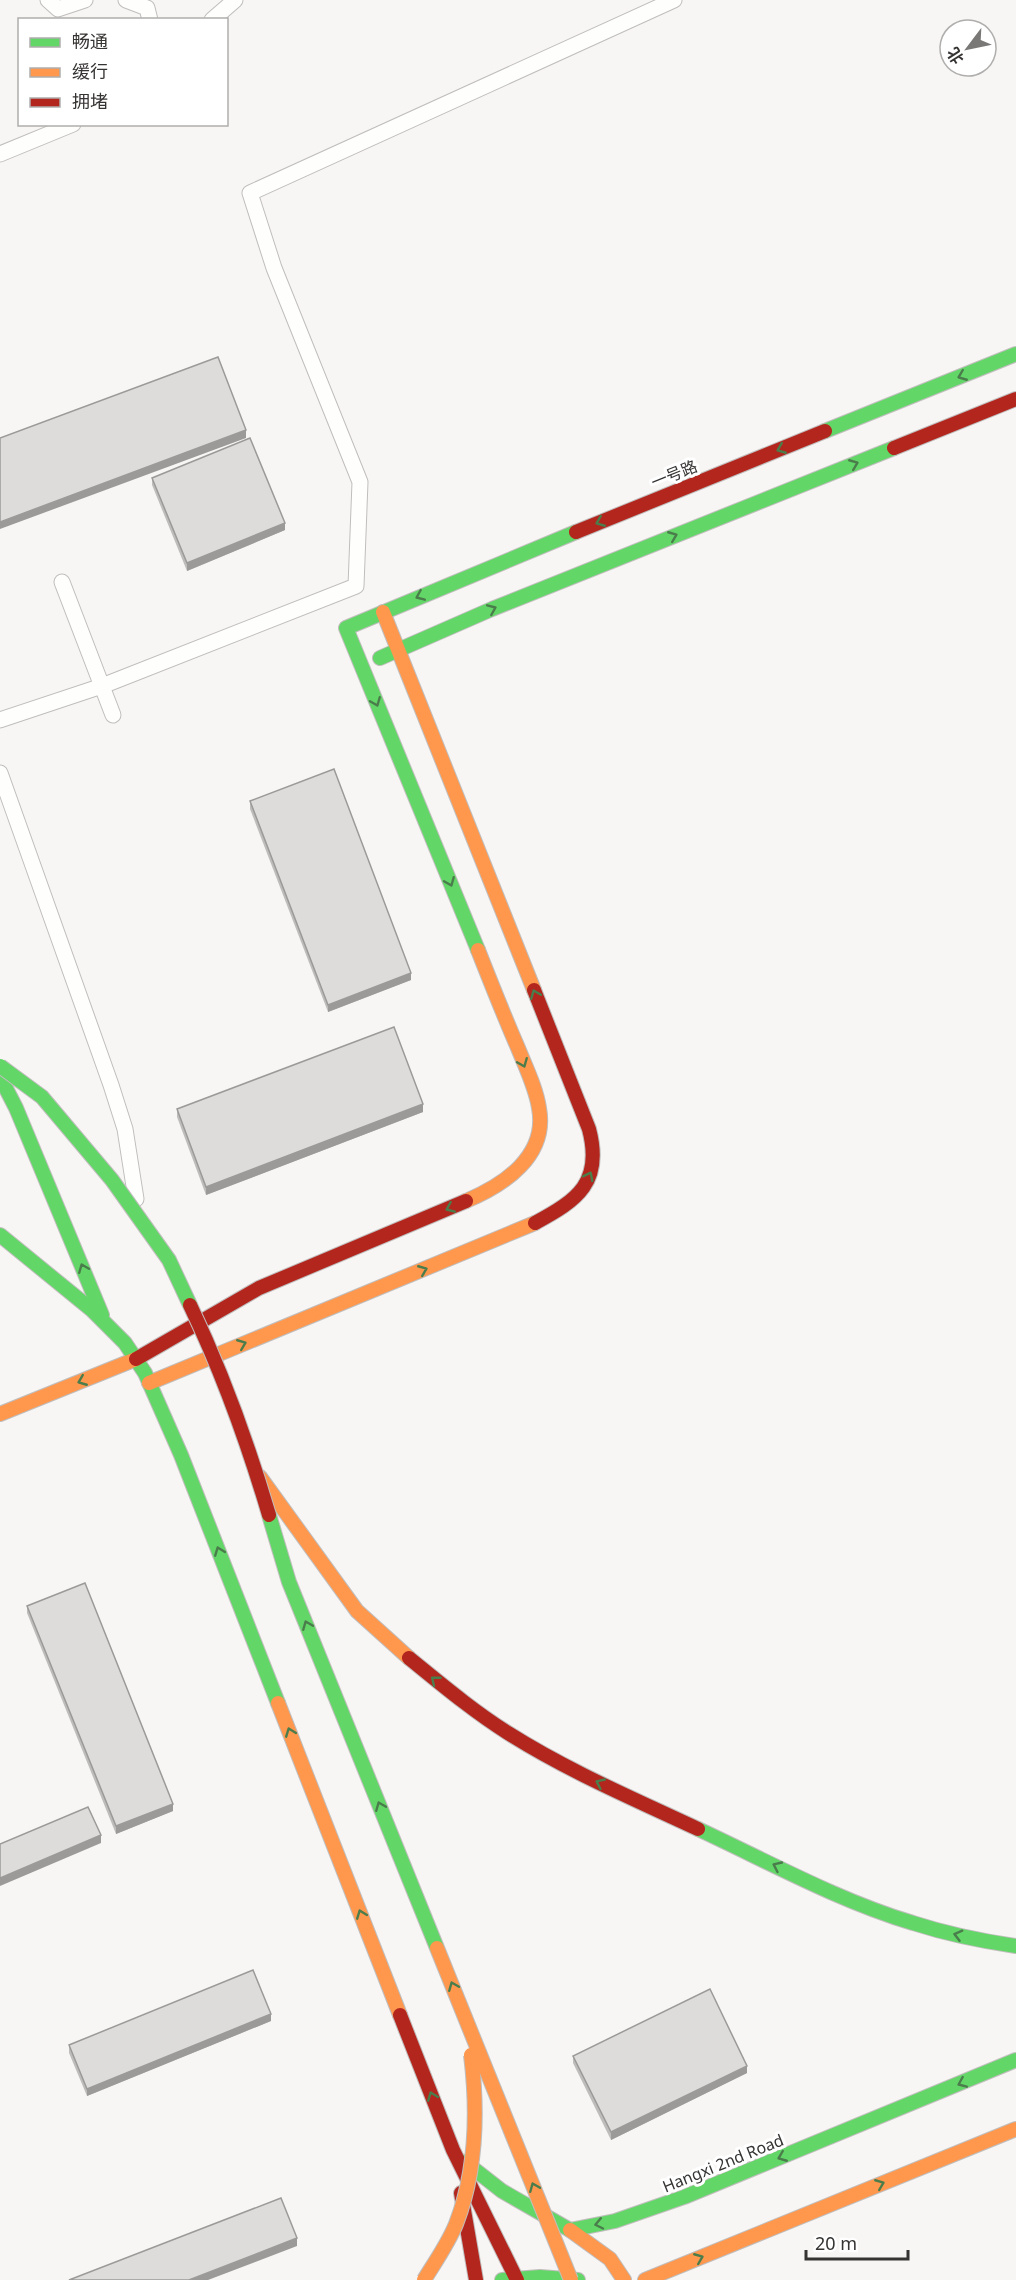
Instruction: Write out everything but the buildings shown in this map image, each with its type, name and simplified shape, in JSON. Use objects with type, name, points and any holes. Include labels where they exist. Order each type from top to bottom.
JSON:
[{"type":"main road","name":"一号路","points":[[362,666],[346,628],[477,572],[1016,354]]},
{"type":"main road","points":[[0,1414],[136,1359],[259,1288],[485,1193],[516,1172],[530,1158],[538,1138],[540,1113],[531,1081],[362,666],[492,609],[1016,399]]},
{"type":"main road","points":[[150,1383],[528,1227],[571,1200],[586,1184],[595,1164],[596,1154],[590,1129],[383,612]]},
{"type":"main road","points":[[0,1066],[42,1097],[112,1180],[169,1260],[203,1332],[257,1473],[289,1582],[571,2280]]},
{"type":"main road","points":[[0,1077],[16,1108],[105,1322]]},
{"type":"main road","points":[[0,1235],[105,1322],[125,1343],[150,1383],[181,1455],[453,2150],[517,2279]]},
{"type":"main road","points":[[257,1473],[357,1611],[389,1642],[446,1688],[508,1733],[582,1775],[842,1896],[911,1923],[975,1940],[1016,1946]]},
{"type":"main road","points":[[424,2280],[455,2225],[465,2194],[471,2159],[474,2074],[464,2014]]},
{"type":"main road","name":"Hangxi 2nd Road","points":[[570,2230],[625,2218],[684,2198],[1016,2060]]},
{"type":"main road","points":[[645,2280],[1016,2129]]},
{"type":"main road","points":[[453,2150],[482,2179],[570,2230],[610,2259],[624,2280]]},
{"type":"main road","points":[[453,2150],[476,2280]]},
{"type":"main road","points":[[502,2280],[546,2276],[578,2280]]},
{"type":"lane","points":[[48,0],[58,9],[86,0]]},
{"type":"lane","points":[[126,0],[147,8],[150,18]]},
{"type":"lane","points":[[214,18],[235,0]]},
{"type":"lane","points":[[0,720],[102,686],[356,586],[360,482],[274,268],[250,193],[674,0]]},
{"type":"lane","points":[[0,154],[68,126]]},
{"type":"lane","points":[[62,582],[113,715]]},
{"type":"lane","points":[[0,773],[121,1118],[144,1250]]},
{"type":"traffic: fast","points":[[825,431],[1016,354]]},
{"type":"traffic: fast","points":[[380,658],[492,609],[894,448]]},
{"type":"traffic: fast","points":[[478,950],[346,628],[576,532]]},
{"type":"traffic: fast","points":[[0,1066],[42,1097],[112,1180],[169,1260],[190,1305]]},
{"type":"traffic: fast","points":[[0,1077],[16,1108],[102,1315]]},
{"type":"traffic: fast","points":[[0,1235],[92,1310],[125,1343],[145,1373],[181,1455],[278,1703]]},
{"type":"traffic: fast","points":[[269,1515],[289,1582],[437,1948]]},
{"type":"traffic: fast","points":[[698,1829],[804,1880],[885,1914],[951,1934],[1016,1946]]},
{"type":"traffic: fast","points":[[465,2162],[502,2191],[570,2230],[615,2221],[684,2197],[1016,2060]]},
{"type":"traffic: fast","points":[[502,2280],[540,2277],[578,2280]]},
{"type":"traffic: slow","points":[[383,612],[534,990]]},
{"type":"traffic: slow","points":[[466,1201],[495,1186],[520,1166],[537,1141],[540,1125],[538,1100],[478,950]]},
{"type":"traffic: slow","points":[[149,1383],[535,1223]]},
{"type":"traffic: slow","points":[[0,1414],[136,1359]]},
{"type":"traffic: slow","points":[[260,1477],[357,1611],[409,1658]]},
{"type":"traffic: slow","points":[[278,1703],[400,2015]]},
{"type":"traffic: slow","points":[[437,1948],[571,2280]]},
{"type":"traffic: slow","points":[[424,2280],[453,2231],[468,2183],[475,2119],[471,2055]]},
{"type":"traffic: slow","points":[[645,2280],[1016,2129]]},
{"type":"traffic: slow","points":[[570,2230],[610,2259],[624,2280]]},
{"type":"traffic: jam","points":[[894,448],[1016,399]]},
{"type":"traffic: jam","points":[[576,532],[825,431]]},
{"type":"traffic: jam","points":[[534,990],[589,1129],[593,1163],[589,1176],[575,1197],[535,1223]]},
{"type":"traffic: jam","points":[[136,1359],[259,1288],[466,1201]]},
{"type":"traffic: jam","points":[[190,1305],[234,1408],[269,1515]]},
{"type":"traffic: jam","points":[[409,1658],[482,1716],[531,1747],[602,1784],[698,1829]]},
{"type":"traffic: jam","points":[[400,2015],[453,2150],[517,2280]]},
{"type":"traffic: jam","points":[[461,2193],[476,2280]]}]
